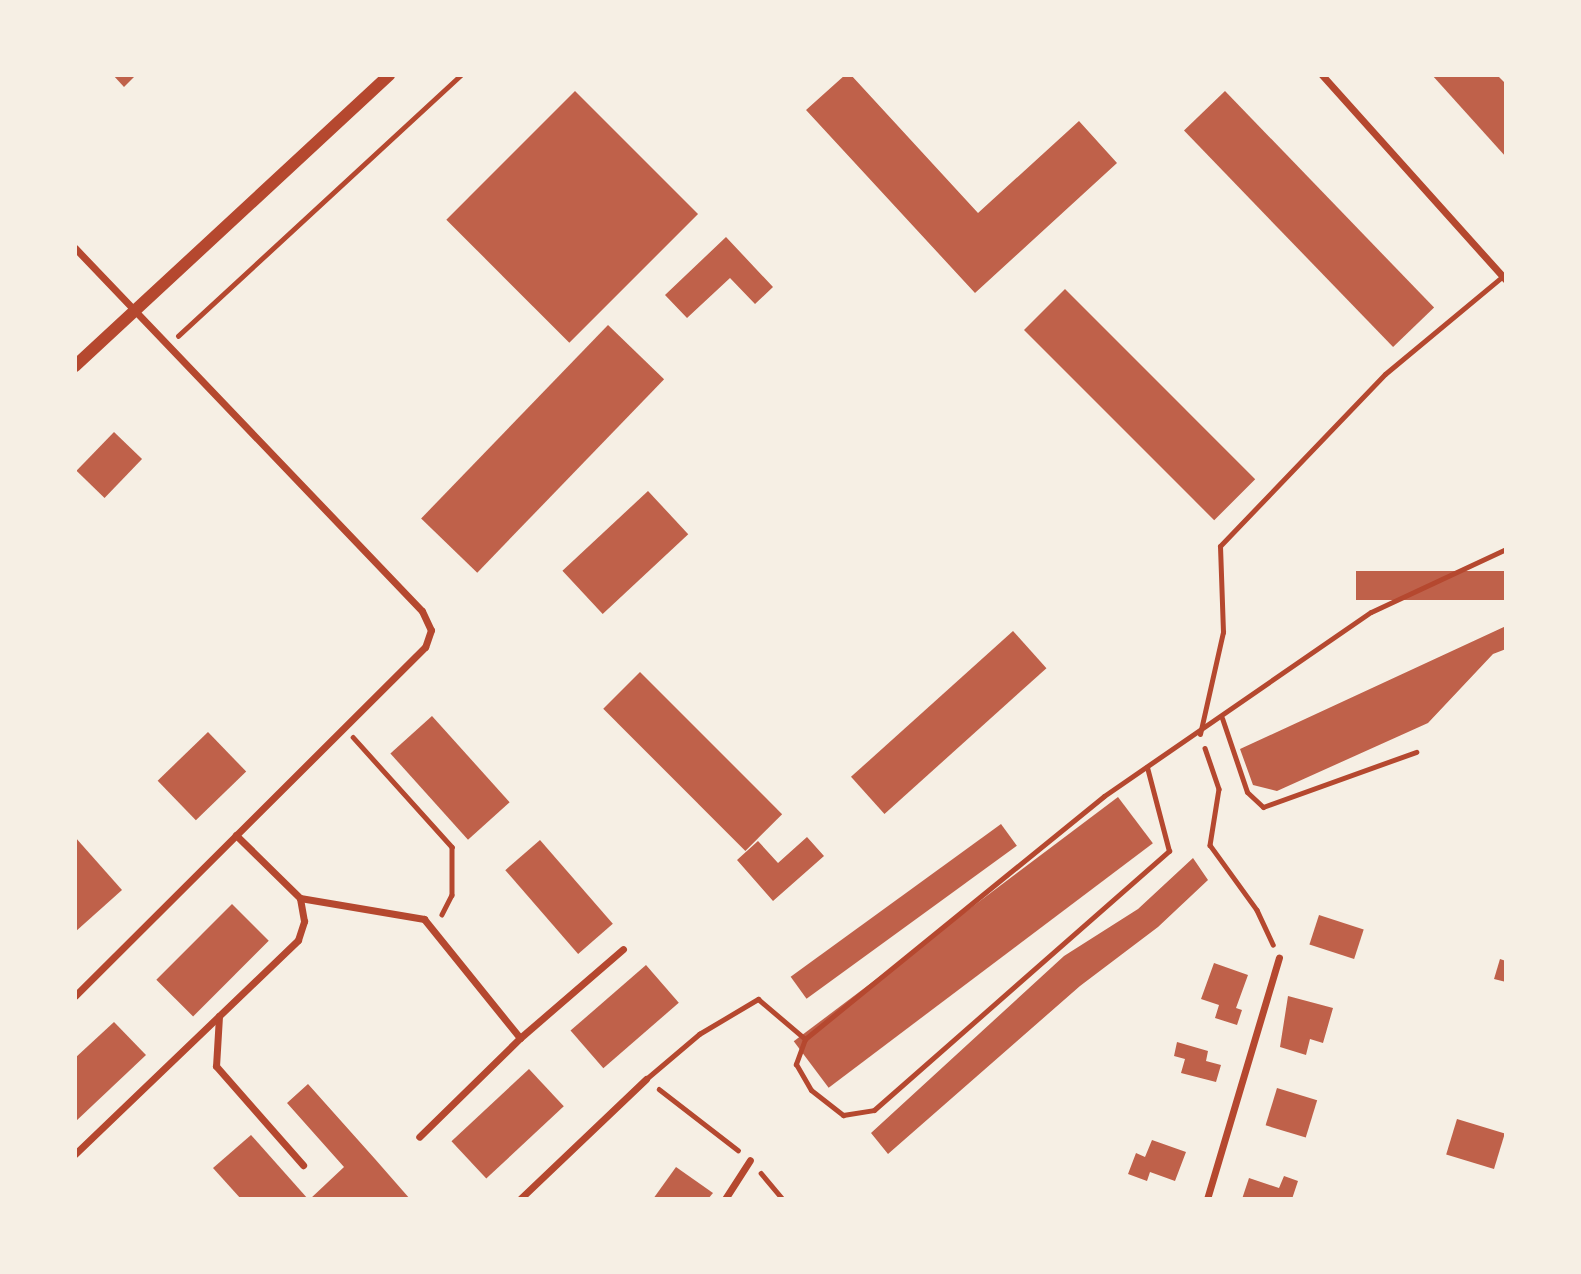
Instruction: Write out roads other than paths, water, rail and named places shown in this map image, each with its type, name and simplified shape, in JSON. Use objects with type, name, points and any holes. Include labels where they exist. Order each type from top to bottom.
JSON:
[{"type":"street","points":[[75,366],[389,75]]},
{"type":"street","points":[[1322,75],[1504,279]]},
{"type":"street","points":[[75,248],[422,611],[431,630],[425,647],[75,996]]},
{"type":"street","points":[[236,835],[300,898],[424,919],[435,928],[520,1038]]},
{"type":"street","points":[[75,1154],[298,940],[304,921],[300,898]]},
{"type":"street","points":[[419,1137],[520,1038],[623,949]]},
{"type":"street","points":[[1208,1199],[1279,958]]},
{"type":"street","points":[[219,1016],[216,1066],[303,1165]]},
{"type":"street","points":[[520,1199],[646,1079]]},
{"type":"street","points":[[725,1199],[750,1160]]},
{"type":"lane","points":[[1200,734],[1223,632],[1220,547],[1385,374],[1504,279]]},
{"type":"lane","points":[[1146,767],[1169,851],[874,1110],[843,1115],[811,1090],[796,1064],[805,1039],[1104,796],[1146,767],[1200,734],[1371,612],[1506,549]]},
{"type":"lane","points":[[1222,718],[1247,792],[1264,807],[1416,752]]},
{"type":"lane","points":[[646,1079],[699,1034],[758,999],[805,1039]]}]
